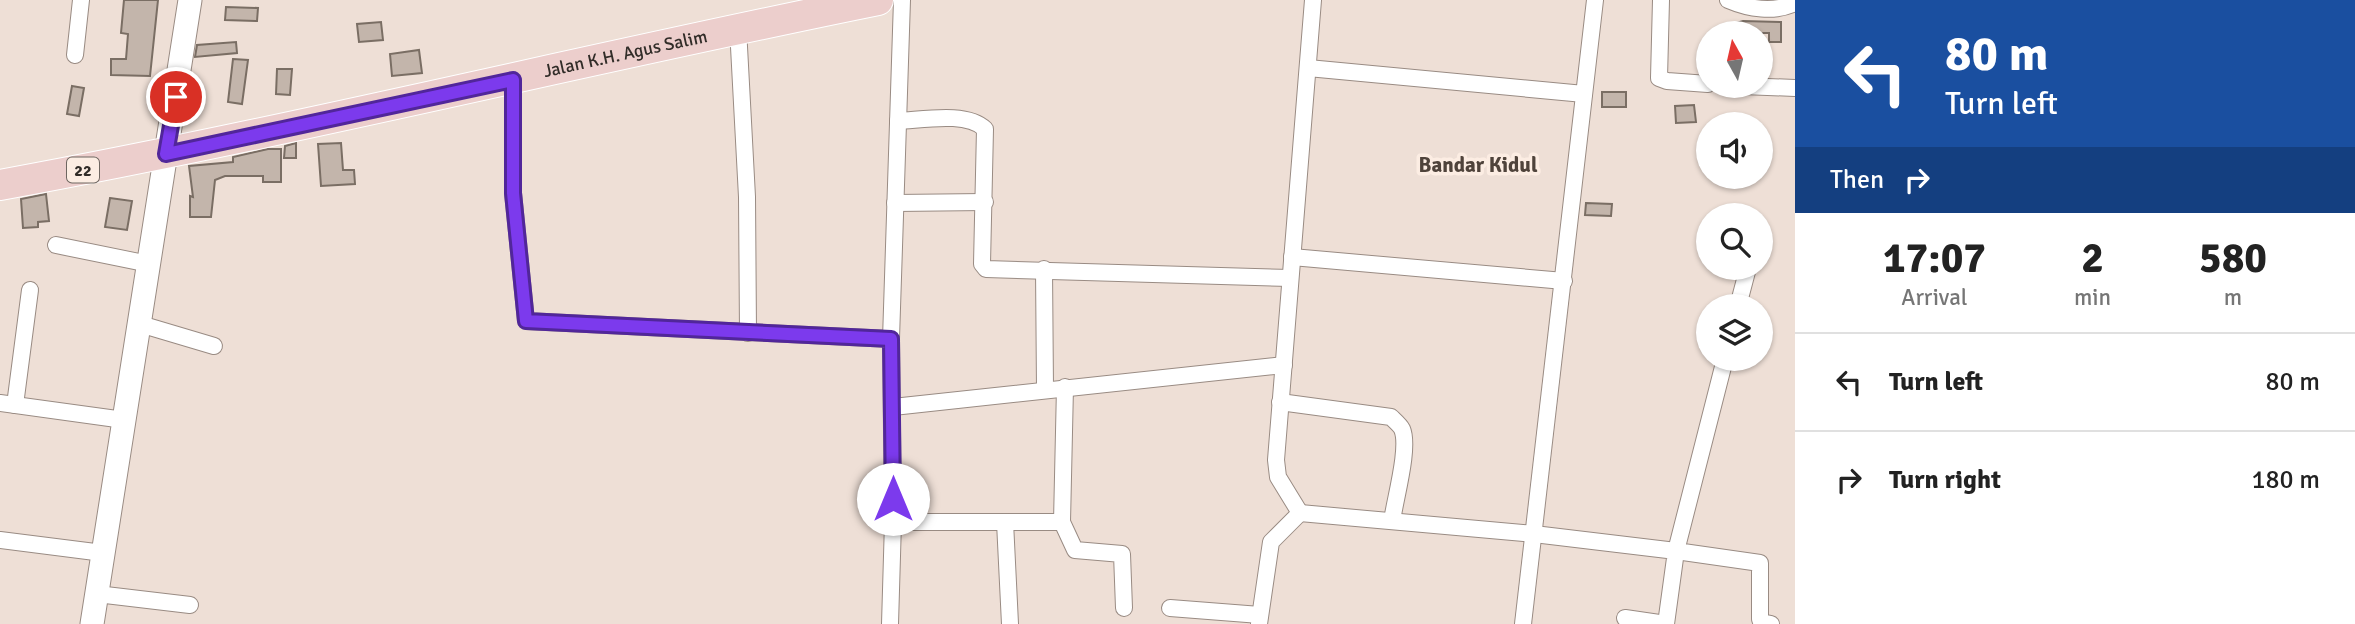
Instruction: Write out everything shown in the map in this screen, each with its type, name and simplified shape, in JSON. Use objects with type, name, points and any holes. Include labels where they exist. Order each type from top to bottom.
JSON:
[{"type":"highway","name":"Jalan K.H. Agus Salim","points":[[166,154],[513,80],[737,28],[878,0]]},
{"type":"highway","name":"22","points":[[0,185],[166,154]]},
{"type":"main road","points":[[92,624],[190,0]]},
{"type":"street","points":[[75,55],[81,0]]},
{"type":"street","points":[[890,624],[893,522],[891,339],[902,0]]},
{"type":"street","points":[[1300,513],[1285,491],[1276,469],[1313,0]]},
{"type":"street","points":[[1523,624],[1595,0]]},
{"type":"street","points":[[1661,0],[1659,78],[1696,83]]},
{"type":"street","points":[[1728,0],[1752,8],[1775,9],[1795,3]]},
{"type":"street","points":[[737,28],[747,197],[748,333]]},
{"type":"street","points":[[1308,68],[1584,94]]},
{"type":"street","points":[[513,80],[513,193],[526,321],[891,339]]},
{"type":"street","points":[[1773,87],[1795,88]]},
{"type":"street","points":[[898,121],[961,119],[979,123],[985,129],[982,264],[986,269],[1290,278]]},
{"type":"street","points":[[895,203],[985,202]]},
{"type":"street","points":[[56,245],[149,264]]},
{"type":"street","points":[[1292,257],[1564,281]]},
{"type":"street","points":[[1044,269],[1045,389]]},
{"type":"street","points":[[30,290],[8,404],[124,420]]},
{"type":"street","points":[[140,324],[214,346]]},
{"type":"street","points":[[893,407],[1284,365]]},
{"type":"street","points":[[1625,618],[1666,624],[1676,551],[1722,371]]},
{"type":"street","points":[[1065,387],[1062,522],[1075,550],[1122,554],[1124,608]]},
{"type":"street","points":[[1280,402],[1391,416],[1402,429],[1405,450],[1396,488],[1392,522]]},
{"type":"street","points":[[1300,513],[1534,534],[1760,563],[1760,619],[1761,622],[1771,624]]},
{"type":"street","points":[[1170,608],[1260,619],[1271,542],[1300,513]]},
{"type":"street","points":[[893,522],[1062,522]]},
{"type":"street","points":[[1005,522],[1010,624]]},
{"type":"street","points":[[0,540],[103,553]]},
{"type":"street","points":[[97,594],[190,605]]},
{"type":"building","points":[[124,0],[158,0],[150,76],[111,75],[111,59],[126,59],[128,34],[121,33]]},
{"type":"building","points":[[226,7],[258,8],[257,21],[225,20]]},
{"type":"building","points":[[381,22],[383,40],[359,42],[357,24]]},
{"type":"building","points":[[1773,22],[1781,22],[1781,42],[1773,42]]},
{"type":"building","points":[[236,42],[237,53],[195,57],[197,45]]},
{"type":"building","points":[[419,50],[422,73],[392,76],[390,54]]},
{"type":"building","points":[[233,59],[248,60],[242,104],[228,102]]},
{"type":"building","points":[[277,69],[292,69],[290,95],[276,94]]},
{"type":"building","points":[[72,86],[84,88],[79,116],[67,114]]},
{"type":"building","points":[[1602,92],[1626,92],[1626,107],[1602,107]]},
{"type":"building","points":[[1694,105],[1696,122],[1676,123],[1675,106]]},
{"type":"building","points":[[296,143],[296,158],[284,158],[285,146]]},
{"type":"building","points":[[341,143],[343,170],[354,170],[355,184],[321,186],[318,144]]},
{"type":"building","points":[[268,149],[281,149],[281,182],[263,182],[263,176],[225,176],[215,180],[211,217],[190,217],[190,196],[193,197],[189,166],[233,162],[233,157]]},
{"type":"building","points":[[46,194],[49,221],[38,222],[38,227],[23,228],[21,199]]},
{"type":"building","points":[[110,198],[132,201],[127,230],[105,227]]},
{"type":"building","points":[[1586,203],[1612,204],[1611,216],[1585,215]]},
{"type":"district","name":"Bandar Kidul","points":[[1478,165]]},
{"type":"route","points":[[176,97],[166,154],[513,80],[513,193],[526,321],[891,339],[893,499]]}]
